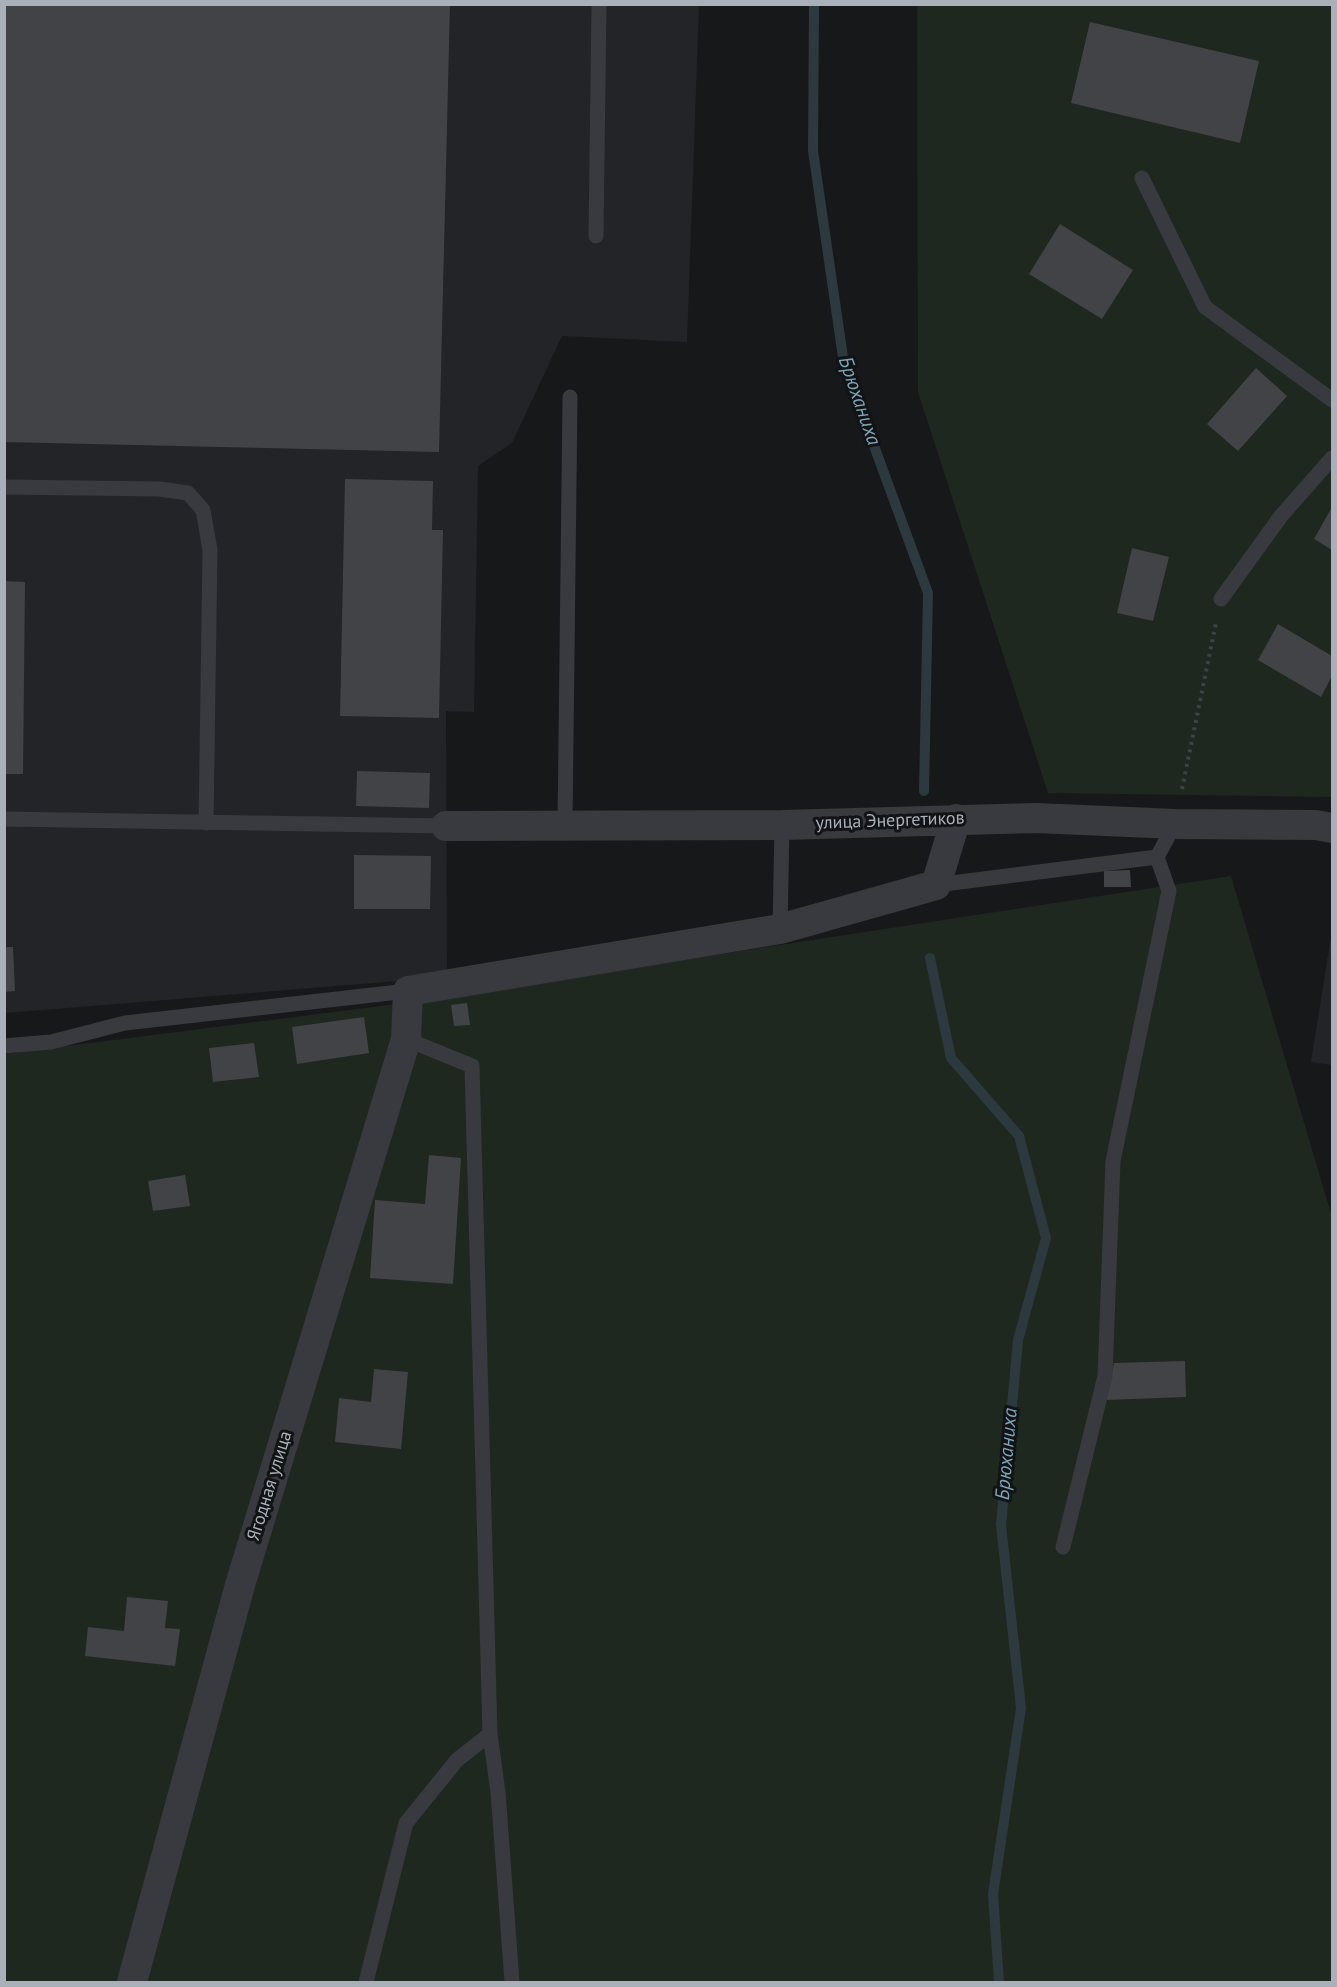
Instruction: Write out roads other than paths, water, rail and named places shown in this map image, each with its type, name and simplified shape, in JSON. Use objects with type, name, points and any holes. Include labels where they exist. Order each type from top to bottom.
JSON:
[{"type":"street","name":"улица Энергетиков","points":[[446,826],[782,825],[1036,818],[1175,824],[1316,825],[1332,828]]},
{"type":"street","points":[[408,991],[780,929],[936,885],[956,819]]},
{"type":"street","name":"Ягодная улица","points":[[132,1983],[240,1585],[406,1039],[408,991]]},
{"type":"lane","points":[[596,236],[599,4]]},
{"type":"lane","points":[[1142,178],[1204,307],[1332,400]]},
{"type":"lane","points":[[565,825],[570,398]]},
{"type":"lane","points":[[1221,599],[1281,516],[1332,458]]},
{"type":"lane","points":[[4,487],[159,489],[188,493],[204,510],[210,550],[206,823]]},
{"type":"lane","points":[[4,819],[446,826]]},
{"type":"lane","points":[[1063,1547],[1105,1376],[1113,1161],[1169,891],[1157,857],[1175,824]]},
{"type":"lane","points":[[780,929],[782,825]]},
{"type":"lane","points":[[936,885],[1157,857]]},
{"type":"lane","points":[[4,1046],[51,1042],[125,1023],[408,991]]},
{"type":"lane","points":[[406,1039],[472,1066],[490,1734],[498,1792],[512,1983]]},
{"type":"lane","points":[[366,1983],[406,1823],[457,1760],[490,1734]]},
{"type":"waterway","name":"Брюханиха","points":[[814,4],[813,151],[844,364],[928,593],[924,791]]},
{"type":"waterway","name":"Брюханиха","points":[[930,958],[951,1058],[1019,1136],[1046,1238],[1018,1340],[1001,1525],[1021,1708],[993,1894],[999,1982]]}]
